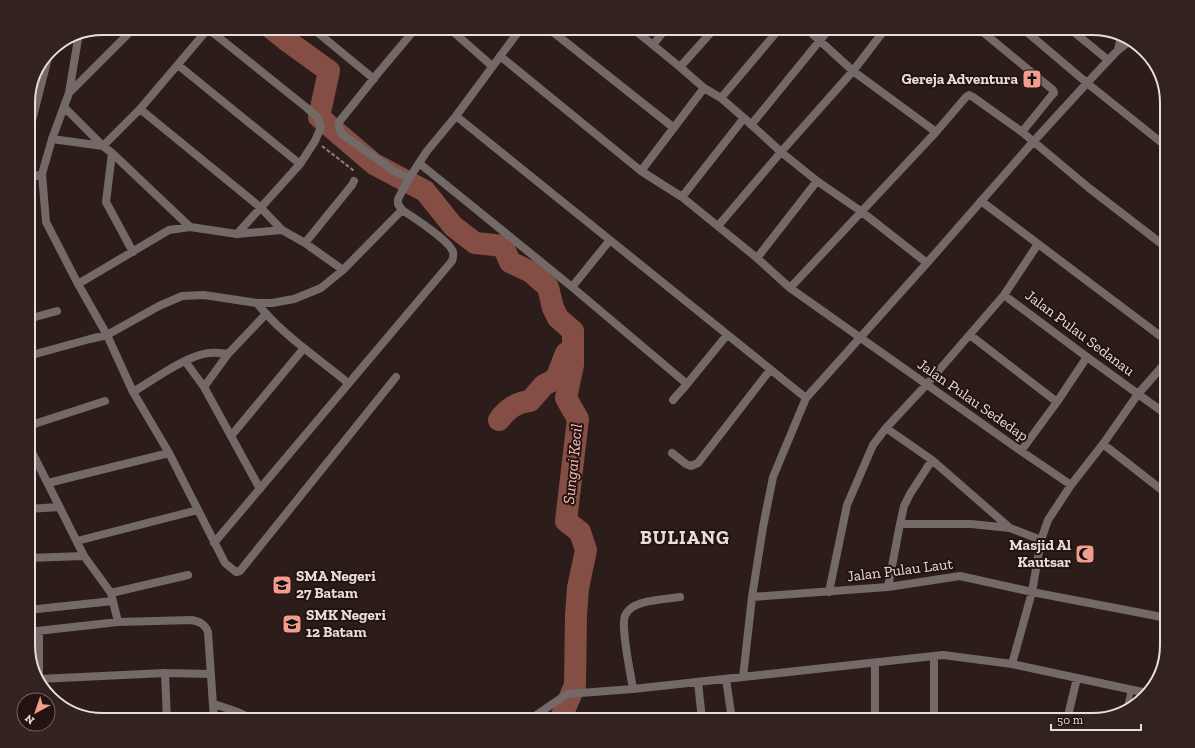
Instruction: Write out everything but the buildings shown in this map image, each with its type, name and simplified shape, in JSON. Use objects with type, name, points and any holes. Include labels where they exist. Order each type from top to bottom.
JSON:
[{"type":"street","points":[[69,93],[127,35]]},
{"type":"street","points":[[103,146],[140,109],[202,35]]},
{"type":"street","points":[[216,35],[314,114],[318,118],[321,127],[315,141],[300,164],[237,234]]},
{"type":"street","points":[[321,35],[374,79]]},
{"type":"street","points":[[408,179],[394,171],[342,134],[339,129],[339,122],[410,35]]},
{"type":"street","points":[[457,35],[492,66]]},
{"type":"street","points":[[214,542],[452,261],[454,257],[453,252],[446,241],[402,210],[398,204],[398,199],[408,179],[427,151],[456,116],[516,35]]},
{"type":"street","points":[[557,35],[674,128]]},
{"type":"street","points":[[641,35],[704,88],[721,98],[781,152],[817,181],[862,212],[927,264]]},
{"type":"street","points":[[653,45],[661,35]]},
{"type":"street","points":[[680,67],[708,35]]},
{"type":"street","points":[[721,98],[774,35]]},
{"type":"street","points":[[814,35],[853,71],[936,132]]},
{"type":"street","points":[[751,125],[824,35]]},
{"type":"street","points":[[718,226],[853,71],[881,35]]},
{"type":"street","points":[[986,35],[1053,90],[1054,93],[1022,132]]},
{"type":"street","points":[[1030,35],[1160,142]]},
{"type":"street","points":[[1078,35],[1108,60]]},
{"type":"street","points":[[78,40],[69,93],[52,140],[42,174],[46,222],[78,284],[107,335],[133,392],[169,453],[225,563],[236,572],[240,571],[396,377]]},
{"type":"street","points":[[1118,50],[1120,41]]},
{"type":"street","points":[[743,677],[752,597],[763,527],[773,477],[806,398],[927,264],[1033,142],[1108,60],[1126,44]]},
{"type":"street","name":"Jalan Pulau Sededap","points":[[500,56],[640,171],[682,197],[757,258],[790,288],[1071,485]]},
{"type":"street","points":[[178,65],[300,164]]},
{"type":"street","points":[[35,109],[46,67]]},
{"type":"street","points":[[640,171],[704,88]]},
{"type":"street","points":[[790,288],[936,132],[966,97],[969,96],[1022,132],[1088,188],[1160,243]]},
{"type":"street","points":[[64,107],[103,146],[190,227]]},
{"type":"street","points":[[140,109],[260,207],[282,230],[305,243],[343,270]]},
{"type":"street","points":[[456,116],[806,398]]},
{"type":"street","points":[[682,197],[744,118]]},
{"type":"street","points":[[52,140],[103,146]]},
{"type":"street","points":[[112,153],[106,202],[133,252]]},
{"type":"street","points":[[419,163],[572,287],[687,384]]},
{"type":"street","points":[[35,176],[42,174]]},
{"type":"street","points":[[305,243],[352,186],[354,181]]},
{"type":"street","points":[[757,258],[817,181]]},
{"type":"street","points":[[982,201],[1160,334]]},
{"type":"street","points":[[35,354],[90,338],[107,335],[159,306],[182,296],[204,294],[257,303],[272,303],[294,299],[321,288],[343,270],[402,210]]},
{"type":"street","points":[[78,284],[169,230],[190,227],[237,234],[282,230]]},
{"type":"street","points":[[572,287],[610,240]]},
{"type":"street","points":[[829,592],[846,505],[873,445],[886,428],[927,384],[1004,295],[1038,244]]},
{"type":"street","name":"Jalan Pulau Sedanau","points":[[1004,295],[1160,410]]},
{"type":"street","points":[[257,303],[266,314],[304,348],[348,383]]},
{"type":"street","points":[[35,317],[57,310]]},
{"type":"street","points":[[204,386],[228,354],[266,314]]},
{"type":"street","points":[[673,400],[727,335]]},
{"type":"street","points":[[970,335],[1058,402]]},
{"type":"street","points":[[231,436],[304,348]]},
{"type":"street","points":[[133,392],[196,355],[209,353],[228,354]]},
{"type":"street","points":[[1021,451],[1058,402],[1087,357]]},
{"type":"street","points":[[185,361],[204,386],[260,489]]},
{"type":"street","points":[[1012,664],[1032,592],[1041,540],[1048,520],[1071,485],[1103,444],[1138,394],[1160,369]]},
{"type":"street","points":[[672,453],[691,466],[698,463],[770,370]]},
{"type":"street","points":[[35,424],[105,401]]},
{"type":"street","points":[[886,428],[932,460],[1010,528]]},
{"type":"street","points":[[1103,444],[1160,489]]},
{"type":"street","points":[[48,483],[169,453]]},
{"type":"street","points":[[35,459],[84,556],[113,600],[117,621]]},
{"type":"street","points":[[888,586],[900,524],[907,500],[932,460]]},
{"type":"street","points":[[35,509],[59,507]]},
{"type":"street","points":[[77,541],[198,510]]},
{"type":"street","points":[[900,524],[971,524],[1010,528],[1041,540]]},
{"type":"street","points":[[35,558],[84,556]]},
{"type":"street","points":[[35,609],[113,600],[188,575]]},
{"type":"street","name":"Jalan Pulau Laut","points":[[752,597],[829,592],[960,576],[1032,592],[1160,617]]},
{"type":"street","points":[[633,689],[626,644],[624,621],[625,615],[629,609],[639,604],[680,597]]},
{"type":"street","points":[[35,631],[117,621],[192,620],[203,624],[208,632],[214,713]]},
{"type":"street","points":[[39,631],[39,668]]},
{"type":"street","points":[[539,713],[567,694],[633,689],[943,655],[1012,664],[1141,692]]},
{"type":"street","points":[[934,656],[934,713]]},
{"type":"street","points":[[875,662],[875,713]]},
{"type":"street","points":[[45,681],[165,673],[211,674]]},
{"type":"street","points":[[165,673],[167,713]]},
{"type":"street","points":[[1069,713],[1077,678]]},
{"type":"street","points":[[726,679],[731,713]]},
{"type":"street","points":[[698,682],[701,713]]},
{"type":"street","points":[[214,704],[239,713]]},
{"type":"lane","points":[[1128,703],[1131,690]]},
{"type":"path","points":[[315,141],[353,170],[356,174],[354,181]]},
{"type":"waterway","name":"Sungai Kecil","points":[[280,35],[329,71],[319,117],[374,164],[425,191],[453,226],[475,243],[503,246],[510,262],[531,272],[548,287],[553,308],[558,318],[573,331],[573,365],[566,398],[578,419],[566,521],[580,532],[586,550],[578,588],[575,685],[563,713]]},
{"type":"waterway","points":[[499,420],[512,407],[530,401],[544,385],[556,379],[566,353]]},
{"type":"place","name":"Gereja Adventura","points":[[1032,79]]},
{"type":"place","name":"Masjid Al Kautsar","points":[[1085,554]]},
{"type":"place","name":"SMA Negeri 27 Batam","points":[[282,585]]},
{"type":"place","name":"SMK Negeri 12 Batam","points":[[292,624]]},
{"type":"district","name":"BULIANG","points":[[685,537]]}]
